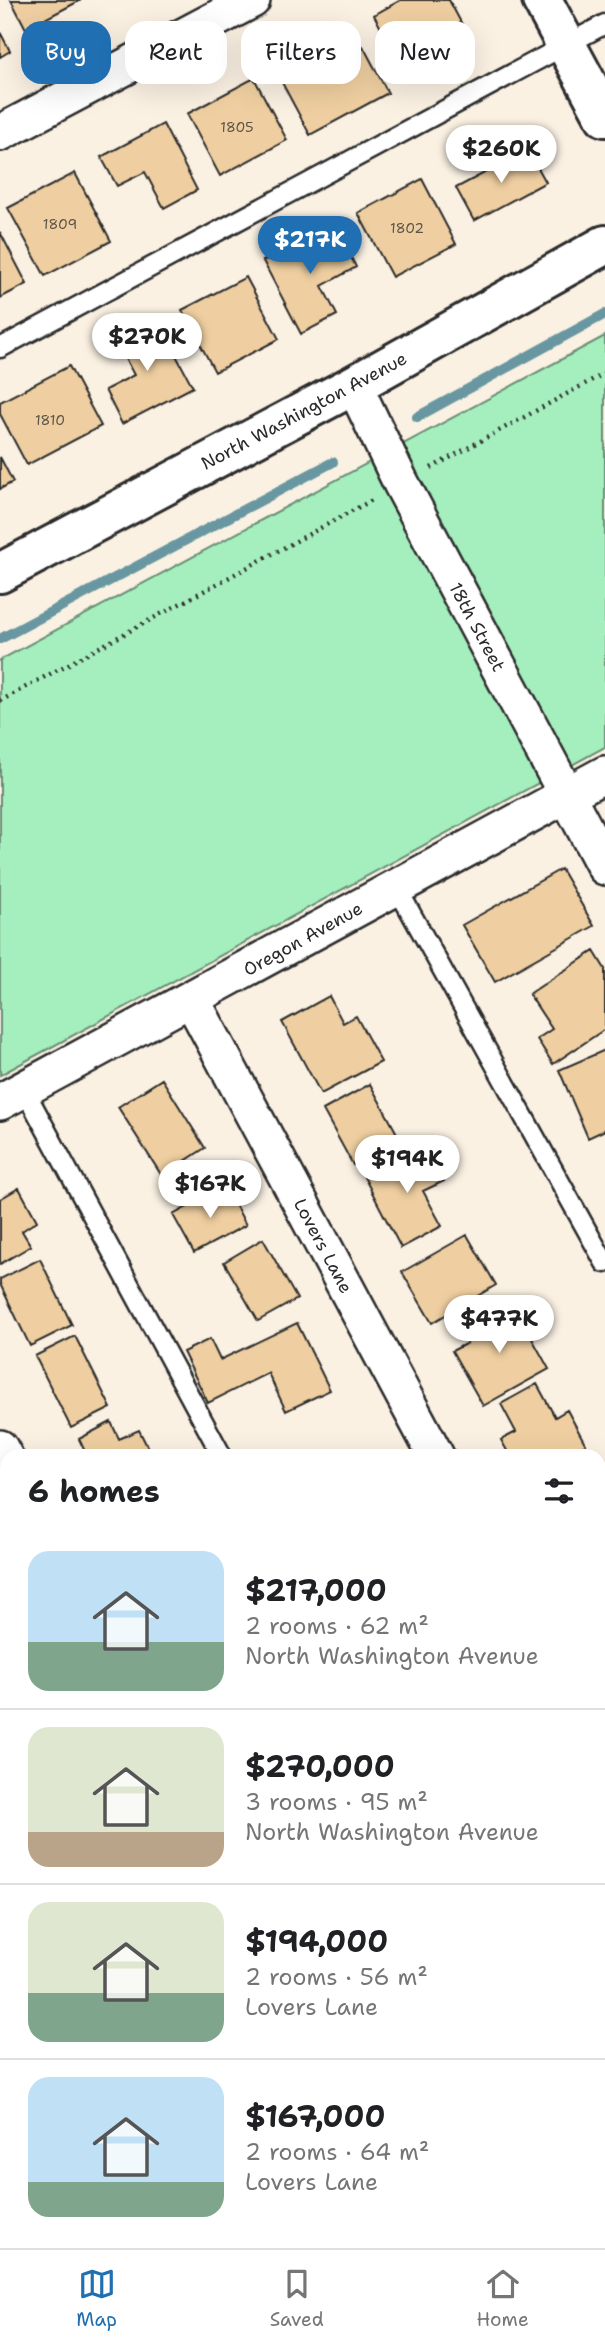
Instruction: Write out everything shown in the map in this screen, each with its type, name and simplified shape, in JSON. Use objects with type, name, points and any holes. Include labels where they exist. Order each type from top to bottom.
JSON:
[{"type":"main road","points":[[542,0],[605,117]]},
{"type":"main road","name":"North Washington Avenue","points":[[0,573],[354,385],[605,245]]},
{"type":"street","points":[[0,133],[252,0]]},
{"type":"street","name":"18th Street","points":[[354,385],[401,483],[605,867]]},
{"type":"street","name":"Oregon Avenue","points":[[12,1096],[605,774]]},
{"type":"street","name":"Lovers Lane","points":[[191,1000],[432,1449]]},
{"type":"lane","points":[[0,348],[605,24]]},
{"type":"lane","points":[[397,888],[605,1263]]},
{"type":"lane","points":[[12,1096],[218,1449]]},
{"type":"path","points":[[0,701],[605,373]]},
{"type":"green space","points":[[605,336],[605,747],[0,1075],[0,660]]},
{"type":"building","points":[[11,0],[81,0],[41,21],[22,21]]},
{"type":"building","points":[[401,0],[449,0],[460,21],[377,21],[374,15]]},
{"type":"building","points":[[0,32],[10,51],[0,57]]},
{"type":"building","points":[[363,46],[375,69],[375,84],[383,84],[388,93],[310,135],[283,84],[361,84]]},
{"type":"building","points":[[243,84],[257,84],[287,140],[220,176],[187,114]]},
{"type":"building","points":[[163,124],[197,190],[164,208],[145,172],[117,186],[101,157]]},
{"type":"building","points":[[528,150],[546,182],[474,221],[456,188]]},
{"type":"building","points":[[75,173],[111,241],[45,276],[8,208]]},
{"type":"building","points":[[422,179],[456,244],[392,277],[358,213]]},
{"type":"building","points":[[334,224],[356,267],[322,286],[337,315],[301,334],[263,261]]},
{"type":"building","points":[[0,232],[27,284],[0,298]]},
{"type":"building","points":[[246,277],[279,339],[215,372],[182,310]]},
{"type":"building","points":[[156,318],[193,387],[122,424],[105,390],[134,375],[115,339]]},
{"type":"building","points":[[69,366],[101,426],[27,465],[0,414],[0,402]]},
{"type":"building","points":[[0,457],[13,482],[0,489]]},
{"type":"building","points":[[561,869],[594,926],[495,982],[462,925]]},
{"type":"building","points":[[594,951],[605,969],[605,1029],[553,1064],[537,1039],[552,1029],[529,994]]},
{"type":"building","points":[[329,996],[343,1023],[356,1016],[381,1062],[321,1094],[282,1022]]},
{"type":"building","points":[[605,1050],[605,1130],[588,1138],[559,1070]]},
{"type":"building","points":[[162,1079],[205,1148],[162,1176],[118,1107]]},
{"type":"building","points":[[370,1084],[400,1139],[353,1165],[323,1110]]},
{"type":"building","points":[[424,1145],[444,1181],[423,1191],[442,1226],[401,1248],[364,1177]]},
{"type":"building","points":[[225,1186],[246,1225],[194,1253],[173,1215]]},
{"type":"building","points":[[19,1188],[37,1221],[22,1231],[31,1246],[0,1264],[0,1199]]},
{"type":"building","points":[[467,1235],[496,1285],[432,1323],[402,1272]]},
{"type":"building","points":[[263,1239],[297,1299],[258,1321],[224,1262]]},
{"type":"building","points":[[40,1259],[72,1325],[30,1346],[0,1279]]},
{"type":"building","points":[[513,1304],[549,1369],[483,1406],[452,1351],[467,1343],[461,1333]]},
{"type":"building","points":[[297,1323],[330,1390],[286,1411],[268,1373],[208,1403],[183,1352],[210,1339],[220,1360]]},
{"type":"building","points":[[75,1336],[111,1408],[71,1428],[35,1356]]},
{"type":"building","points":[[537,1384],[555,1417],[567,1410],[586,1445],[578,1449],[506,1449],[501,1440],[516,1432],[501,1404]]},
{"type":"building","points":[[111,1422],[119,1439],[139,1430],[148,1449],[84,1449],[79,1439]]},
{"type":"waterway","points":[[417,417],[605,314]]},
{"type":"waterway","points":[[0,639],[333,462]]}]
